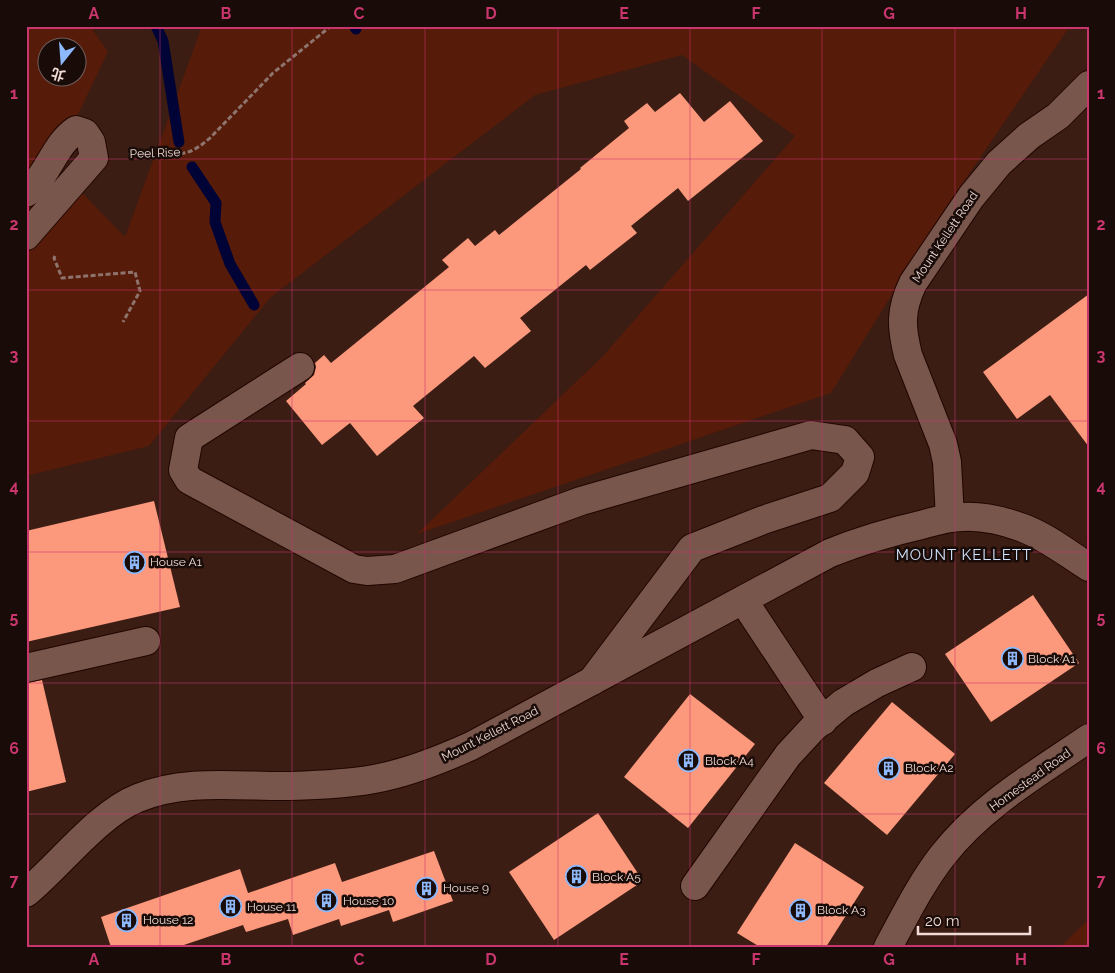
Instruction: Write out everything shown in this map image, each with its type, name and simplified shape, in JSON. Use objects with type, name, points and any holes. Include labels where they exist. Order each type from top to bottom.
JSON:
[{"type":"street","name":"Mount Kellett Road","points":[[950,518],[947,462],[943,444],[904,341],[902,320],[906,297],[912,283],[971,197],[999,163],[1029,136],[1058,116],[1089,85]]},
{"type":"street","points":[[26,193],[37,184],[67,136],[76,130],[85,133],[91,142],[94,158],[26,236]]},
{"type":"street","points":[[300,366],[189,438],[183,470],[189,480],[354,569],[367,572],[395,569],[581,501],[811,435],[845,440],[860,458],[855,473],[830,498],[763,520],[692,548],[592,681]]},
{"type":"street","name":"Mount Kellett Road","points":[[26,893],[104,820],[120,807],[137,798],[156,791],[188,786],[337,784],[374,779],[408,771],[471,746],[830,553],[882,534],[950,518],[976,517],[1022,528],[1044,538],[1089,567]]},
{"type":"street","points":[[743,600],[823,721]]},
{"type":"street","points":[[26,668],[146,641]]},
{"type":"street","points":[[695,886],[788,755],[813,728],[843,703],[877,682],[912,667]]},
{"type":"street","name":"Homestead Road","points":[[888,947],[942,855],[963,833],[1013,790],[1089,738]]},
{"type":"path","name":"Peel Rise","points":[[94,158],[113,154],[172,154],[190,151],[200,146],[273,73],[331,26]]},
{"type":"path","points":[[59,250],[54,258],[62,278],[135,272],[140,291],[123,322]]},
{"type":"shaded area","points":[[26,26],[90,26],[108,52],[54,164],[125,237],[202,26],[1070,26],[943,212],[831,393],[417,534],[603,356],[795,136],[682,55],[535,95],[271,297],[149,446],[26,476]]},
{"type":"shaded area","points":[[1089,919],[1089,947],[1060,947]]},
{"type":"building","points":[[680,93],[704,122],[730,101],[763,141],[688,201],[678,188],[631,226],[637,233],[590,270],[586,265],[520,318],[531,331],[485,368],[474,356],[413,406],[424,418],[377,456],[350,423],[322,445],[286,401],[314,375],[315,363],[324,355],[331,363],[449,267],[442,260],[468,238],[475,246],[495,230],[499,235],[629,128],[624,121],[647,103],[655,112]]},
{"type":"building","points":[[1089,294],[1089,447],[1050,395],[1017,419],[983,372]]},
{"type":"building","points":[[154,501],[180,607],[26,642],[26,531]]},
{"type":"building","name":"Block A1","points":[[1033,595],[1079,663],[991,722],[945,654]]},
{"type":"building","points":[[42,680],[66,782],[26,792],[26,683]]},
{"type":"building","name":"Block A4","points":[[690,694],[755,744],[688,828],[624,777]]},
{"type":"building","name":"Block A2","points":[[892,702],[955,754],[887,835],[824,783]]},
{"type":"building","name":"Block A5","points":[[598,813],[643,881],[554,940],[509,872]]},
{"type":"building","name":"Block A3","points":[[795,843],[864,887],[826,947],[760,947],[737,933]]},
{"type":"building","points":[[434,851],[453,901],[393,922],[389,910],[341,926],[339,919],[293,935],[288,919],[246,932],[243,925],[178,947],[111,947],[101,917],[240,869],[248,893],[335,863],[342,882]]},
{"type":"waterway","points":[[156,26],[163,41],[179,142]]},
{"type":"waterway","points":[[192,167],[216,203],[215,222],[230,264],[254,305]]},
{"type":"place","name":"House A1","points":[[134,562]]},
{"type":"place","name":"Block A1","points":[[1012,659]]},
{"type":"place","name":"Block A4","points":[[689,761]]},
{"type":"place","name":"Block A2","points":[[889,768]]},
{"type":"place","name":"Block A5","points":[[576,877]]},
{"type":"place","name":"House 9","points":[[427,888]]},
{"type":"place","name":"House 10","points":[[327,901]]},
{"type":"place","name":"House 11","points":[[231,907]]},
{"type":"place","name":"Block A3","points":[[801,910]]},
{"type":"place","name":"House 12","points":[[127,920]]},
{"type":"district","name":"MOUNT KELLETT","points":[[964,555]]}]
